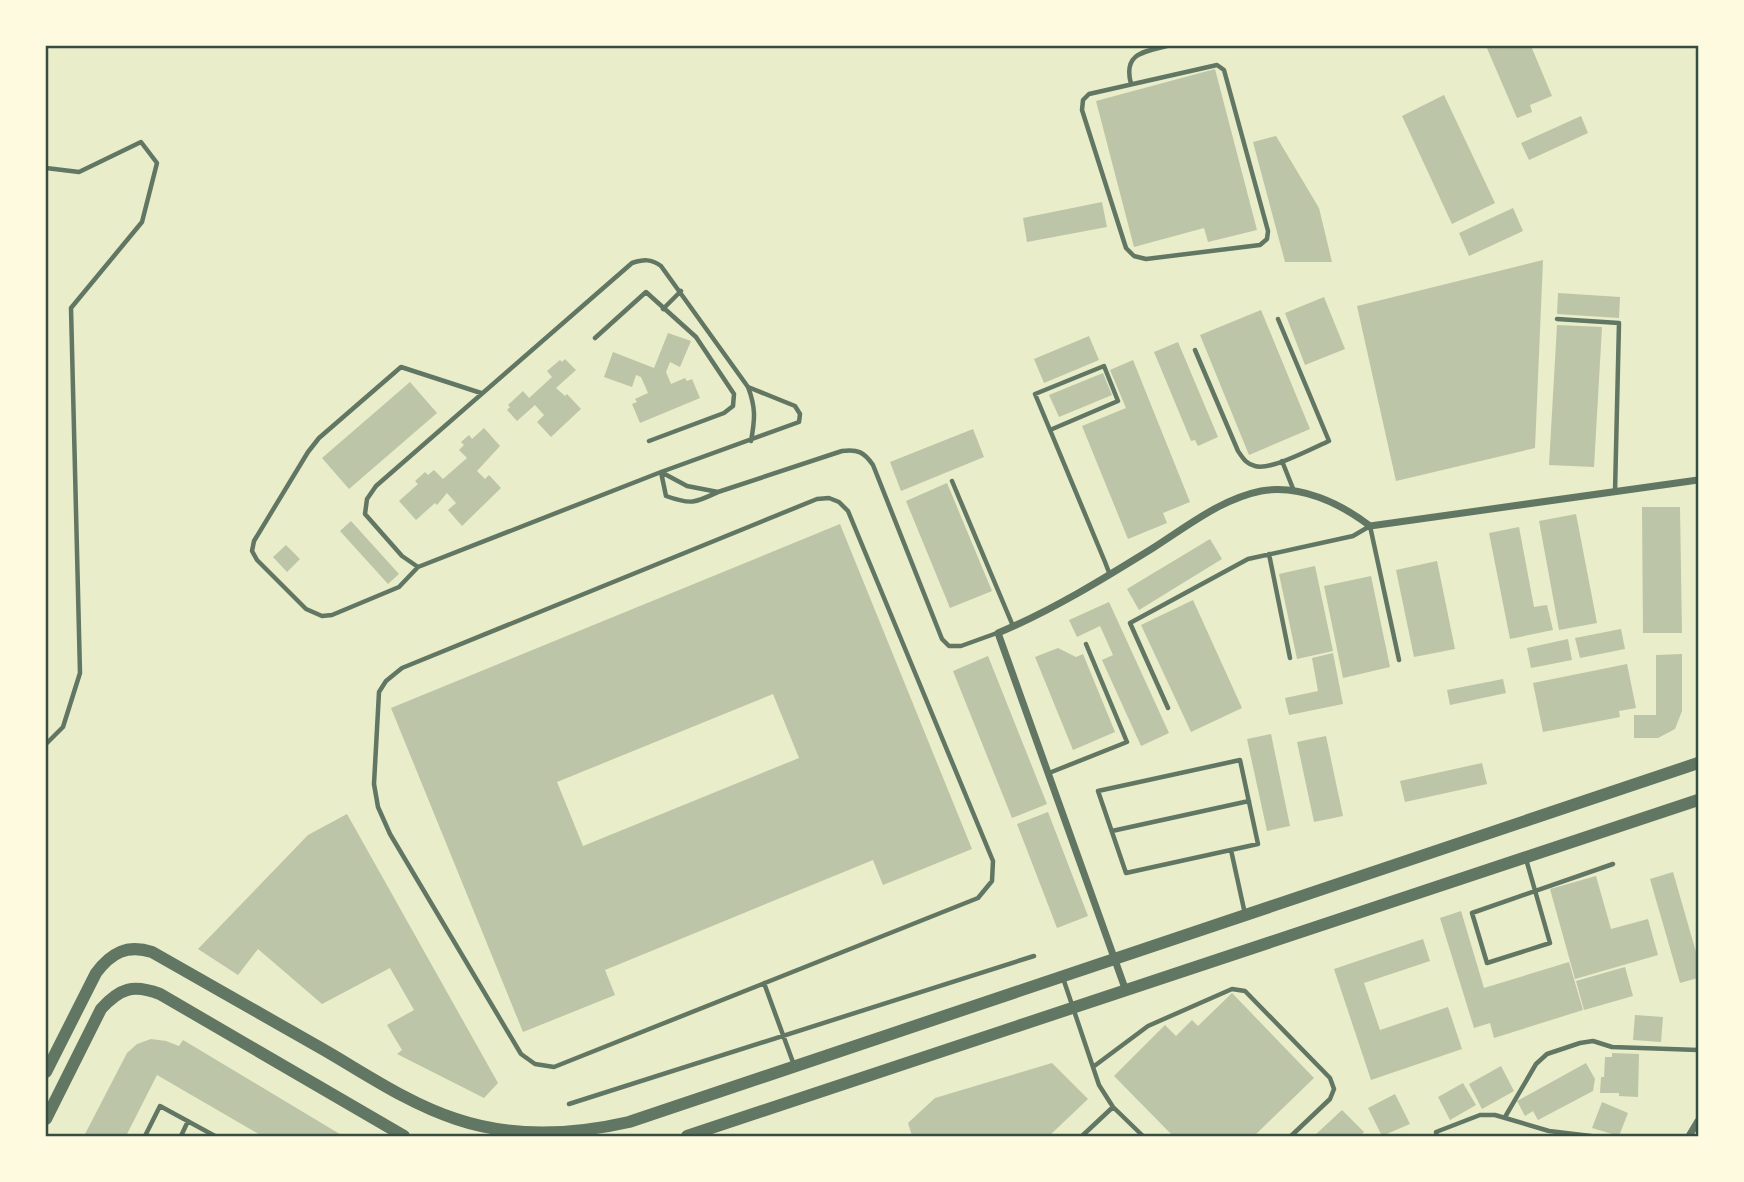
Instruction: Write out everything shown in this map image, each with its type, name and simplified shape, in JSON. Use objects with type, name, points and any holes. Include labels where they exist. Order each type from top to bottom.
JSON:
[{"type":"street","points":[[1126,991],[998,633],[1055,607],[1228,502],[1261,491],[1294,491],[1343,507],[1370,526],[1699,480]]},
{"type":"street","points":[[46,1072],[104,962],[115,953],[141,948],[418,1103],[475,1125],[530,1132],[584,1132],[629,1122],[1699,763]]},
{"type":"street","points":[[687,1136],[1699,800]]},
{"type":"street","points":[[46,1119],[102,1009],[113,997],[127,989],[144,988],[160,994],[404,1136]]},
{"type":"street","points":[[1689,1136],[1699,1121]]},
{"type":"lane","points":[[1131,84],[1128,71],[1132,60],[1144,52],[1167,46]]},
{"type":"lane","points":[[1217,65],[1224,70],[1268,231],[1266,239],[1260,245],[1146,259],[1134,256],[1126,248],[1082,110],[1083,100],[1089,94],[1131,84],[1217,65]]},
{"type":"lane","points":[[46,168],[79,172],[141,142],[157,163],[142,222],[71,308],[80,673],[62,727],[46,744]]},
{"type":"lane","points":[[418,567],[402,556],[365,514],[367,499],[376,486],[632,263],[643,259],[662,265],[748,387],[754,404],[751,441]]},
{"type":"lane","points":[[663,309],[681,291]]},
{"type":"lane","points":[[595,338],[646,292],[696,337],[734,394],[733,406],[724,413],[649,442]]},
{"type":"lane","points":[[1195,350],[1238,452],[1246,462],[1258,467],[1282,461],[1329,441],[1278,318]]},
{"type":"lane","points":[[1557,319],[1619,323],[1615,492]]},
{"type":"lane","points":[[1050,430],[1118,401],[1104,366],[1035,394],[1110,575]]},
{"type":"lane","points":[[482,393],[401,367],[319,438],[308,452],[254,541],[252,551],[257,560],[306,609],[322,616],[332,615],[399,587],[418,567],[661,472],[799,422],[800,414],[795,406],[748,387]]},
{"type":"lane","points":[[661,472],[666,496],[695,503],[718,492],[842,451],[854,450],[865,454],[873,465],[942,639],[949,646],[961,646],[998,633]]},
{"type":"lane","points":[[1282,461],[1294,491]]},
{"type":"lane","points":[[661,472],[687,485],[718,492]]},
{"type":"lane","points":[[953,481],[1014,626]]},
{"type":"lane","points":[[829,498],[839,502],[848,511],[993,861],[992,881],[978,898],[764,983],[554,1067],[534,1064],[521,1054],[390,834],[378,807],[374,783],[379,692],[386,681],[401,668],[817,499],[829,498]]},
{"type":"lane","points":[[1168,708],[1130,623],[1248,559],[1353,536],[1370,526],[1399,660]]},
{"type":"lane","points":[[1269,554],[1290,658]]},
{"type":"lane","points":[[1049,773],[1127,742],[1086,644]]},
{"type":"lane","points":[[1240,760],[1249,802],[1258,844],[1126,873],[1098,791],[1240,760]]},
{"type":"lane","points":[[1112,831],[1249,802]]},
{"type":"lane","points":[[1231,850],[1245,915]]},
{"type":"lane","points":[[1525,858],[1535,891],[1550,943],[1487,963],[1472,913],[1535,891],[1613,864]]},
{"type":"lane","points":[[569,1104],[1034,956]]},
{"type":"lane","points":[[1062,976],[1099,1085],[1113,1107],[1143,1136]]},
{"type":"lane","points":[[764,983],[795,1066]]},
{"type":"lane","points":[[1093,1067],[1148,1026],[1232,989],[1245,991],[1330,1078],[1334,1089],[1330,1100],[1291,1136]]},
{"type":"lane","points":[[1505,1117],[1536,1064],[1548,1054],[1593,1041],[1612,1047],[1699,1050]]},
{"type":"lane","points":[[145,1136],[160,1106],[215,1136]]},
{"type":"lane","points":[[1082,1136],[1113,1107]]},
{"type":"lane","points":[[1437,1136],[1436,1132],[1480,1115],[1505,1117],[1549,1131],[1591,1136]]},
{"type":"lane","points":[[181,1136],[188,1122]]},
{"type":"building","points":[[1486,46],[1531,46],[1552,96],[1530,105],[1532,112],[1517,118]]},
{"type":"building","points":[[1215,69],[1257,230],[1208,242],[1204,228],[1134,247],[1096,101]]},
{"type":"building","points":[[1444,95],[1495,203],[1452,224],[1402,116]]},
{"type":"building","points":[[1581,116],[1588,133],[1529,160],[1521,143]]},
{"type":"building","points":[[1276,136],[1319,208],[1332,262],[1285,262],[1253,142]]},
{"type":"building","points":[[1102,202],[1107,227],[1027,242],[1023,218]]},
{"type":"building","points":[[1513,208],[1523,231],[1469,256],[1459,233]]},
{"type":"building","points":[[1543,260],[1535,448],[1396,481],[1357,306]]},
{"type":"building","points":[[1558,293],[1620,297],[1619,318],[1557,314]]},
{"type":"building","points":[[1324,297],[1345,349],[1305,365],[1285,313]]},
{"type":"building","points":[[1261,310],[1310,429],[1249,455],[1200,335]]},
{"type":"building","points":[[1557,325],[1602,327],[1594,467],[1549,465]]},
{"type":"building","points":[[668,333],[691,341],[680,367],[670,362],[666,372],[671,384],[685,378],[687,381],[692,379],[700,398],[640,423],[632,404],[637,402],[635,399],[648,393],[641,377],[636,375],[632,387],[604,377],[613,352],[654,368]]},
{"type":"building","points":[[1089,336],[1099,360],[1044,383],[1034,359]]},
{"type":"building","points":[[1178,342],[1218,437],[1198,446],[1195,440],[1191,441],[1154,352]]},
{"type":"building","points":[[565,359],[576,370],[556,388],[565,396],[567,394],[581,409],[551,437],[537,422],[544,415],[535,405],[517,421],[507,410],[510,407],[508,405],[523,391],[529,398],[552,377],[547,371]]},
{"type":"building","points":[[1133,360],[1190,502],[1163,513],[1167,523],[1128,539],[1082,426],[1126,408],[1110,370]]},
{"type":"building","points":[[1103,373],[1112,395],[1059,417],[1049,395]]},
{"type":"building","points":[[410,382],[437,413],[349,489],[322,458]]},
{"type":"building","points":[[484,428],[500,446],[477,471],[485,479],[489,475],[501,488],[462,526],[448,510],[456,503],[447,493],[437,505],[435,503],[416,520],[399,501],[418,484],[415,481],[425,472],[428,475],[434,470],[443,479],[467,458],[459,450],[464,445],[461,442],[469,435],[472,439]]},
{"type":"building","points":[[973,429],[984,457],[901,491],[890,462]]},
{"type":"building","points":[[947,483],[992,591],[950,608],[906,501]]},
{"type":"building","points":[[1642,507],[1680,507],[1682,633],[1643,633]]},
{"type":"building","points":[[1576,514],[1597,623],[1559,630],[1539,521]]},
{"type":"building","points":[[351,521],[399,574],[388,584],[340,531]]},
{"type":"building","points":[[840,524],[972,849],[883,885],[873,860],[605,970],[615,995],[523,1032],[391,708]],"holes":[[[773,694],[799,758],[583,846],[557,782]]]},
{"type":"building","points":[[1519,527],[1534,607],[1547,605],[1553,630],[1510,639],[1489,533]]},
{"type":"building","points":[[1210,539],[1222,559],[1139,610],[1127,589]]},
{"type":"building","points":[[286,545],[300,559],[287,572],[273,557]]},
{"type":"building","points":[[1437,561],[1455,649],[1414,657],[1396,570]]},
{"type":"building","points":[[1315,566],[1333,651],[1297,659],[1279,574]]},
{"type":"building","points":[[1371,576],[1390,667],[1343,678],[1324,586]]},
{"type":"building","points":[[1193,600],[1242,708],[1191,732],[1141,625]]},
{"type":"building","points":[[1109,602],[1169,733],[1141,746],[1102,660],[1113,655],[1100,626],[1077,637],[1069,620]]},
{"type":"building","points":[[1621,629],[1625,649],[1580,658],[1575,638]]},
{"type":"building","points":[[1568,639],[1572,660],[1531,668],[1527,648]]},
{"type":"building","points":[[1058,648],[1076,657],[1083,654],[1115,732],[1073,750],[1035,657]]},
{"type":"building","points":[[1333,653],[1343,704],[1289,715],[1285,698],[1318,691],[1312,658]]},
{"type":"building","points":[[1682,654],[1682,711],[1675,729],[1658,738],[1634,738],[1634,715],[1656,715],[1656,655]]},
{"type":"building","points":[[988,656],[1047,804],[1012,818],[953,671]]},
{"type":"building","points":[[1627,664],[1636,708],[1619,711],[1620,717],[1543,732],[1533,683]]},
{"type":"building","points":[[1503,679],[1506,693],[1450,705],[1447,690]]},
{"type":"building","points":[[1271,734],[1290,826],[1267,831],[1247,739]]},
{"type":"building","points":[[1326,736],[1343,816],[1314,822],[1297,742]]},
{"type":"building","points":[[1482,763],[1487,784],[1405,802],[1400,781]]},
{"type":"building","points":[[1048,812],[1088,916],[1057,928],[1017,824]]},
{"type":"building","points":[[347,814],[498,1083],[484,1098],[397,1054],[402,1050],[387,1025],[414,1010],[390,968],[322,1004],[258,949],[238,975],[198,949],[308,835]]},
{"type":"building","points":[[1673,872],[1698,959],[1698,978],[1680,983],[1650,879]]},
{"type":"building","points":[[1596,876],[1611,929],[1648,919],[1658,955],[1575,979],[1550,889]]},
{"type":"building","points":[[1461,911],[1484,988],[1569,962],[1583,1010],[1494,1038],[1490,1023],[1474,1028],[1440,918]]},
{"type":"building","points":[[1423,939],[1430,961],[1364,983],[1380,1030],[1448,1007],[1462,1049],[1371,1080],[1334,969]]},
{"type":"building","points":[[1625,967],[1633,996],[1584,1010],[1576,981]]},
{"type":"building","points":[[1232,993],[1314,1078],[1254,1136],[1173,1136],[1114,1076],[1165,1025],[1176,1036],[1192,1020],[1198,1026]]},
{"type":"building","points":[[1635,1015],[1663,1017],[1661,1042],[1633,1040]]},
{"type":"building","points":[[151,1039],[179,1046],[183,1040],[343,1136],[262,1136],[157,1075],[126,1136],[84,1136],[127,1053],[137,1044]]},
{"type":"building","points":[[1612,1053],[1639,1054],[1638,1097],[1600,1093],[1605,1057],[1612,1057]]},
{"type":"building","points":[[1052,1063],[1088,1099],[1049,1136],[912,1136],[908,1123],[935,1098]]},
{"type":"building","points":[[1586,1063],[1595,1079],[1593,1091],[1538,1120],[1533,1111],[1525,1116],[1517,1101]]},
{"type":"building","points":[[1501,1066],[1514,1091],[1482,1109],[1469,1084]]},
{"type":"building","points":[[1463,1083],[1476,1105],[1450,1120],[1438,1097]]},
{"type":"building","points":[[1395,1094],[1410,1124],[1382,1136],[1368,1108]]},
{"type":"building","points":[[1602,1102],[1628,1113],[1619,1136],[1592,1128]]},
{"type":"building","points":[[1342,1110],[1364,1132],[1360,1136],[1314,1136]]}]
